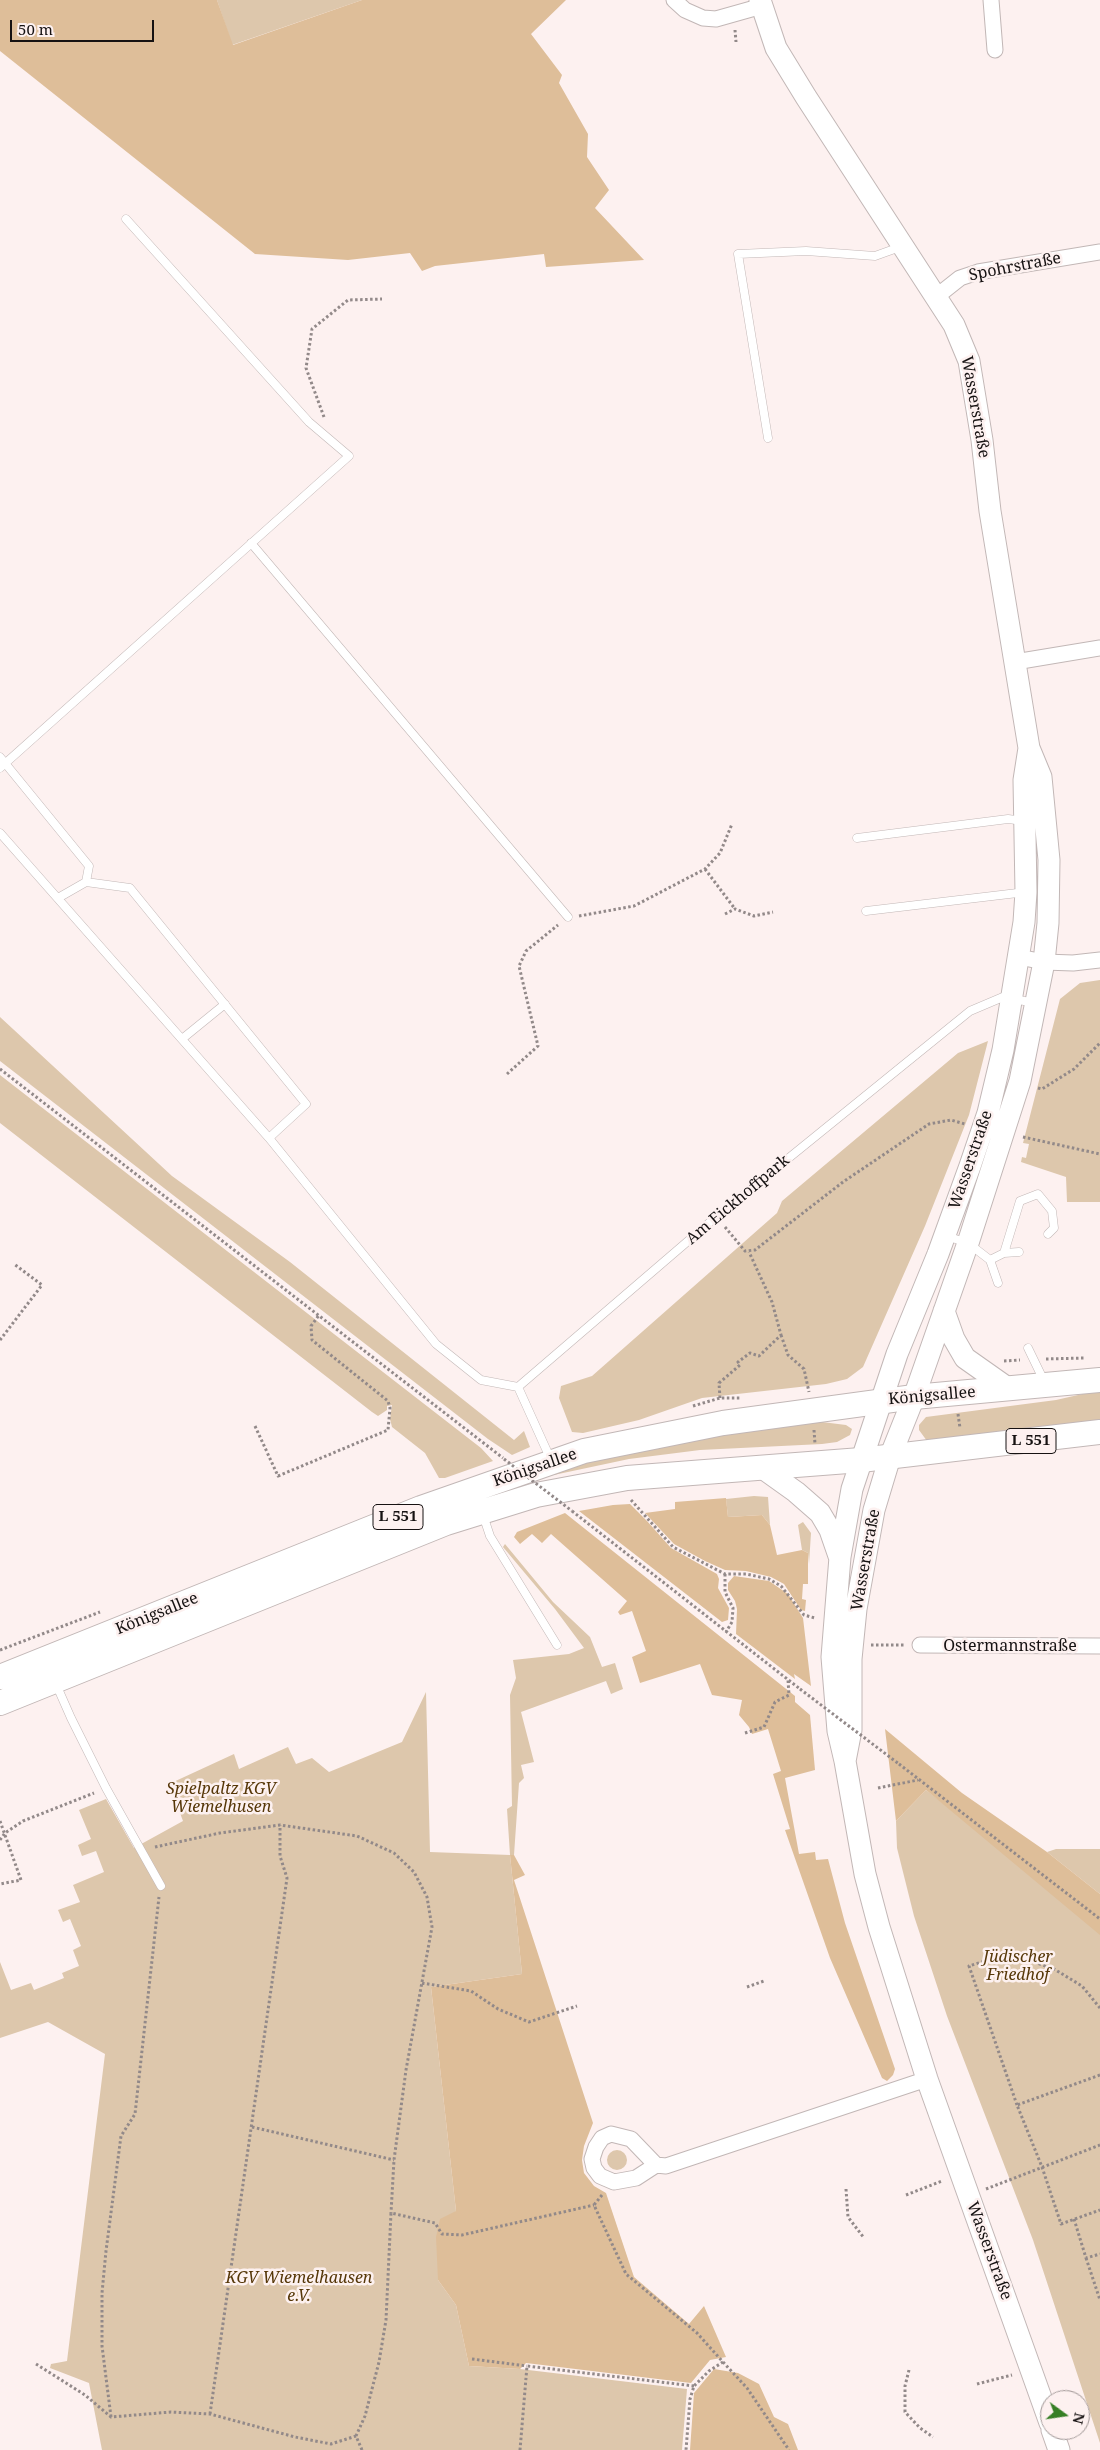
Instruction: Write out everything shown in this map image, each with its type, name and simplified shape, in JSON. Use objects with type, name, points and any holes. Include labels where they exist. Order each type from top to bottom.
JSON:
[{"type":"main road","name":"Wasserstraße","points":[[761,3],[776,48],[806,98],[957,331],[969,361],[982,440],[990,511],[1029,748],[1041,777],[1049,860],[1048,923],[1044,962],[1020,1081],[968,1243],[914,1397],[890,1457],[874,1510],[856,1609],[852,1659],[851,1730],[845,1762]]},
{"type":"main road","name":"Wasserstraße","points":[[1029,748],[1024,780],[1026,892],[1013,997],[1001,1058],[982,1129],[945,1235],[880,1401],[860,1460],[852,1489],[840,1557],[832,1657],[838,1731],[865,1874],[879,1927],[927,2078],[1040,2394]]},
{"type":"main road","points":[[944,1311],[954,1339],[965,1358],[1009,1389]]},
{"type":"main road","name":"Königsallee","points":[[0,1677],[421,1508],[552,1461],[651,1436],[723,1423],[914,1397],[1100,1380]]},
{"type":"main road","name":"Königsallee","points":[[0,1703],[446,1523],[482,1511],[576,1486],[627,1478],[890,1457],[1100,1432]]},
{"type":"main road","name":"Wasserstraße","points":[[761,1467],[796,1492],[820,1513],[830,1530],[840,1557]]},
{"type":"street","points":[[674,0],[685,10],[710,19],[724,19],[761,3]]},
{"type":"street","points":[[991,0],[995,50]]},
{"type":"street","name":"Spohrstraße","points":[[936,297],[960,278],[978,272],[1100,252]]},
{"type":"street","points":[[1015,662],[1100,648]]},
{"type":"street","points":[[1019,957],[1044,962],[1073,963],[1100,960]]},
{"type":"street","name":"Ostermannstraße","points":[[920,1645],[1100,1646]]},
{"type":"street","points":[[656,2165],[631,2138],[611,2134],[602,2138],[596,2147],[592,2159],[594,2168],[600,2176],[614,2182],[636,2178],[656,2165],[666,2166],[927,2078]]},
{"type":"lane","points":[[86,882],[89,866],[2,763],[350,456],[308,422],[126,219]]},
{"type":"lane","points":[[768,438],[738,254],[806,252],[875,256],[902,246]]},
{"type":"lane","points":[[251,543],[568,918]]},
{"type":"lane","points":[[857,838],[1004,820],[1026,822],[1035,826],[1041,834],[1049,860]]},
{"type":"lane","points":[[0,833],[269,1138],[436,1344],[481,1380],[518,1388],[552,1461]]},
{"type":"lane","points":[[58,898],[86,882],[130,888],[306,1104],[269,1138]]},
{"type":"lane","points":[[866,911],[1026,892]]},
{"type":"lane","name":"Am Eickhoffpark","points":[[518,1388],[716,1217],[970,1011],[1003,997],[1013,997],[1037,1003]]},
{"type":"lane","points":[[182,1039],[225,1004]]},
{"type":"lane","points":[[1004,1253],[1020,1202],[1038,1194],[1052,1211],[1054,1228],[1048,1234]]},
{"type":"lane","points":[[1008,1240],[1019,1234]]},
{"type":"lane","points":[[945,1235],[968,1243],[990,1260],[998,1283]]},
{"type":"lane","points":[[990,1260],[1004,1253],[1019,1252]]},
{"type":"lane","points":[[1028,1348],[1046,1385]]},
{"type":"lane","points":[[482,1511],[490,1536],[557,1645]]},
{"type":"lane","points":[[55,1681],[106,1788],[161,1886]]},
{"type":"path","points":[[339,447],[320,408],[306,368],[312,330],[348,300],[382,298]]},
{"type":"path","points":[[506,1074],[538,1046],[519,966],[526,951],[568,918],[634,906],[705,869],[720,853],[732,824]]},
{"type":"path","points":[[705,869],[735,909],[754,916],[773,912]]},
{"type":"path","points":[[725,914],[735,909]]},
{"type":"path","points":[[1033,1087],[1042,1089],[1074,1069],[1100,1043]]},
{"type":"path","points":[[0,1069],[788,1680],[1100,1919]]},
{"type":"path","points":[[749,1252],[755,1250],[843,1182],[929,1124],[951,1120],[982,1129]]},
{"type":"path","points":[[1024,1137],[1100,1154]]},
{"type":"path","points":[[716,1217],[745,1251],[749,1252],[772,1302],[788,1355],[804,1368],[812,1410]]},
{"type":"path","points":[[0,1340],[42,1285],[14,1264]]},
{"type":"path","points":[[255,1426],[278,1476],[388,1430],[390,1408],[388,1401],[312,1340],[311,1326],[318,1315]]},
{"type":"path","points":[[720,1406],[719,1383],[740,1366],[738,1362],[750,1353],[759,1356],[781,1335]]},
{"type":"path","points":[[958,1410],[960,1433]]},
{"type":"path","points":[[631,1500],[673,1547],[725,1574],[746,1574],[769,1579],[781,1586],[804,1614],[815,1618]]},
{"type":"path","points":[[725,1574],[725,1592],[733,1608],[732,1622],[726,1632]]},
{"type":"path","points":[[878,1645],[920,1645]]},
{"type":"path","points":[[745,1733],[764,1727],[775,1702],[789,1695],[788,1680]]},
{"type":"path","points":[[878,1788],[918,1780]]},
{"type":"path","points":[[0,1840],[5,1833],[23,1821],[106,1788]]},
{"type":"path","points":[[0,1822],[21,1880],[0,1884]]},
{"type":"path","points":[[140,1851],[220,1833],[280,1825],[357,1836],[394,1853],[414,1872],[427,1897],[432,1927],[406,2070],[394,2160],[386,2320],[365,2416],[356,2436],[362,2450]]},
{"type":"path","points":[[210,2414],[287,1878],[280,1856],[280,1825]]},
{"type":"path","points":[[110,2417],[102,2346],[102,2293],[106,2251],[121,2136],[135,2114],[161,1886]]},
{"type":"path","points":[[1100,2008],[1082,1986],[1054,1969],[1031,1960],[1007,1954],[968,1966],[1061,2224],[1100,2210]]},
{"type":"path","points":[[747,1987],[764,1981]]},
{"type":"path","points":[[422,1983],[471,1991],[498,2009],[530,2022],[577,2006]]},
{"type":"path","points":[[1017,2105],[1100,2075]]},
{"type":"path","points":[[252,2127],[394,2160]]},
{"type":"path","points":[[970,2195],[1100,2145]]},
{"type":"path","points":[[906,2195],[962,2174]]},
{"type":"path","points":[[391,2213],[435,2222],[442,2234],[462,2235],[594,2205],[614,2182]]},
{"type":"path","points":[[846,2189],[848,2218],[864,2238]]},
{"type":"path","points":[[594,2205],[626,2274],[697,2333],[747,2388],[789,2450]]},
{"type":"path","points":[[1074,2219],[1100,2300]]},
{"type":"path","points":[[1086,2258],[1100,2254]]},
{"type":"path","points":[[472,2359],[694,2386]]},
{"type":"path","points":[[686,2450],[690,2399],[694,2386],[709,2371],[722,2362]]},
{"type":"path","points":[[36,2364],[85,2395],[110,2417],[170,2412],[210,2414],[295,2437],[331,2444],[356,2436]]},
{"type":"path","points":[[520,2450],[527,2366]]},
{"type":"path","points":[[909,2370],[905,2386],[905,2412],[920,2428],[933,2437]]},
{"type":"path","points":[[976,2384],[1032,2370]]},
{"type":"green space","points":[[217,0],[362,0],[232,45]]},
{"type":"green space","points":[[1100,980],[1100,1202],[1067,1202],[1066,1177],[1021,1162],[1022,1157],[1026,1158],[1029,1144],[1023,1143],[1060,999],[1080,983]]},
{"type":"green space","points":[[0,1017],[172,1176],[290,1262],[514,1440],[524,1431],[530,1447],[512,1455],[488,1439],[0,1061]]},
{"type":"green space","points":[[988,1041],[969,1115],[925,1226],[863,1367],[847,1379],[826,1384],[702,1398],[639,1420],[583,1433],[572,1432],[559,1398],[561,1386],[592,1376],[777,1213],[782,1201],[958,1053]]},
{"type":"green space","points":[[0,1075],[481,1448],[493,1461],[445,1478],[439,1478],[425,1453],[392,1427],[390,1419],[392,1405],[387,1406],[387,1410],[378,1416],[372,1412],[0,1123]]},
{"type":"green space","points":[[1100,1390],[1100,1424],[927,1441],[919,1430],[919,1425],[926,1417],[1056,1400]]},
{"type":"green space","points":[[822,1422],[846,1425],[852,1429],[850,1435],[837,1442],[822,1444],[700,1450],[629,1459],[549,1476],[0,1693],[0,1687],[546,1474],[625,1453],[690,1439]]},
{"type":"green space","points":[[754,1496],[768,1497],[770,1525],[762,1515],[728,1517],[726,1499]]},
{"type":"green space","points":[[803,1522],[811,1533],[809,1564],[808,1553],[802,1550],[798,1525]]},
{"type":"green space","points":[[505,1544],[553,1602],[590,1637],[602,1667],[615,1663],[623,1689],[611,1694],[606,1681],[521,1712],[534,1762],[521,1765],[524,1778],[519,1783],[514,1855],[510,1855],[507,1809],[512,1806],[510,1695],[516,1678],[513,1660],[569,1654],[584,1648],[555,1609],[503,1547]]},
{"type":"green space","name":"KGV Wiemelhausen e.V.","points":[[426,1692],[430,1852],[510,1855],[522,1974],[431,1987],[456,2211],[438,2280],[456,2305],[469,2366],[520,2369],[687,2389],[682,2450],[102,2450],[89,2383],[50,2368],[51,2364],[67,2361],[105,2054],[48,2022],[0,2038],[0,1962],[11,1990],[31,1983],[34,1990],[64,1978],[62,1973],[79,1966],[73,1950],[81,1946],[70,1919],[63,1922],[58,1910],[80,1902],[73,1885],[104,1872],[96,1851],[82,1856],[78,1845],[91,1839],[79,1810],[106,1799],[134,1848],[183,1821],[169,1784],[234,1754],[239,1769],[288,1747],[296,1764],[312,1758],[329,1772],[402,1742]]},
{"type":"green space","name":"Jüdischer Friedhof","points":[[926,1790],[1100,1926],[1100,2443],[1090,2413],[1090,2390],[1083,2390],[1033,2240],[947,2016],[914,1916],[897,1848],[896,1821]]},
{"type":"green space","points":[[1056,1849],[1100,1849],[1100,1894],[1047,1852]]},
{"type":"green space","points":[[617,2150],[624,2153],[627,2160],[624,2167],[617,2170],[610,2167],[607,2160],[610,2153]]},
{"type":"shaded area","points":[[0,0],[217,0],[233,45],[362,0],[566,0],[531,34],[562,75],[559,83],[588,134],[587,157],[609,190],[595,208],[644,260],[546,267],[544,254],[435,266],[422,271],[410,253],[348,260],[255,254],[0,51]]},
{"type":"shaded area","points":[[726,1498],[728,1517],[762,1515],[770,1525],[777,1555],[802,1550],[808,1553],[808,1584],[803,1584],[802,1599],[806,1600],[805,1611],[801,1610],[784,1584],[771,1577],[746,1571],[725,1570],[705,1561],[674,1544],[645,1513],[675,1509],[675,1502]]},
{"type":"shaded area","points":[[630,1504],[671,1548],[717,1574],[719,1579],[718,1588],[729,1608],[728,1620],[722,1622],[579,1511]]},
{"type":"shaded area","points":[[565,1513],[795,1696],[795,1702],[810,1715],[815,1770],[785,1778],[799,1854],[815,1852],[816,1860],[828,1859],[845,1923],[895,2069],[893,2075],[887,2081],[882,2078],[830,1958],[785,1830],[790,1829],[773,1774],[781,1771],[768,1729],[752,1734],[739,1715],[742,1700],[712,1695],[700,1664],[640,1683],[632,1657],[646,1651],[632,1611],[620,1615],[618,1612],[627,1601],[551,1534],[542,1543],[532,1534],[520,1544],[514,1537],[517,1532]]},
{"type":"shaded area","points":[[734,1576],[769,1581],[788,1594],[803,1618],[811,1686],[794,1674],[795,1679],[736,1634],[737,1609],[735,1601],[728,1590],[728,1583]]},
{"type":"shaded area","points":[[885,1729],[962,1793],[1047,1852],[1100,1894],[1100,1935],[926,1790],[896,1821]]},
{"type":"shaded area","points":[[510,1855],[514,1855],[525,1875],[514,1880],[593,2123],[584,2146],[582,2160],[584,2173],[594,2186],[606,2193],[634,2277],[689,2324],[704,2306],[726,2357],[710,2360],[691,2383],[526,2363],[520,2369],[469,2366],[456,2305],[438,2280],[436,2237],[440,2219],[456,2211],[431,1987],[522,1974]]},
{"type":"shaded area","points":[[714,2369],[738,2373],[759,2384],[774,2417],[788,2424],[798,2450],[690,2450],[694,2393]]},
{"type":"park label","name":"Spielpaltz KGV Wiemelhusen","points":[[221,1798]]}]
